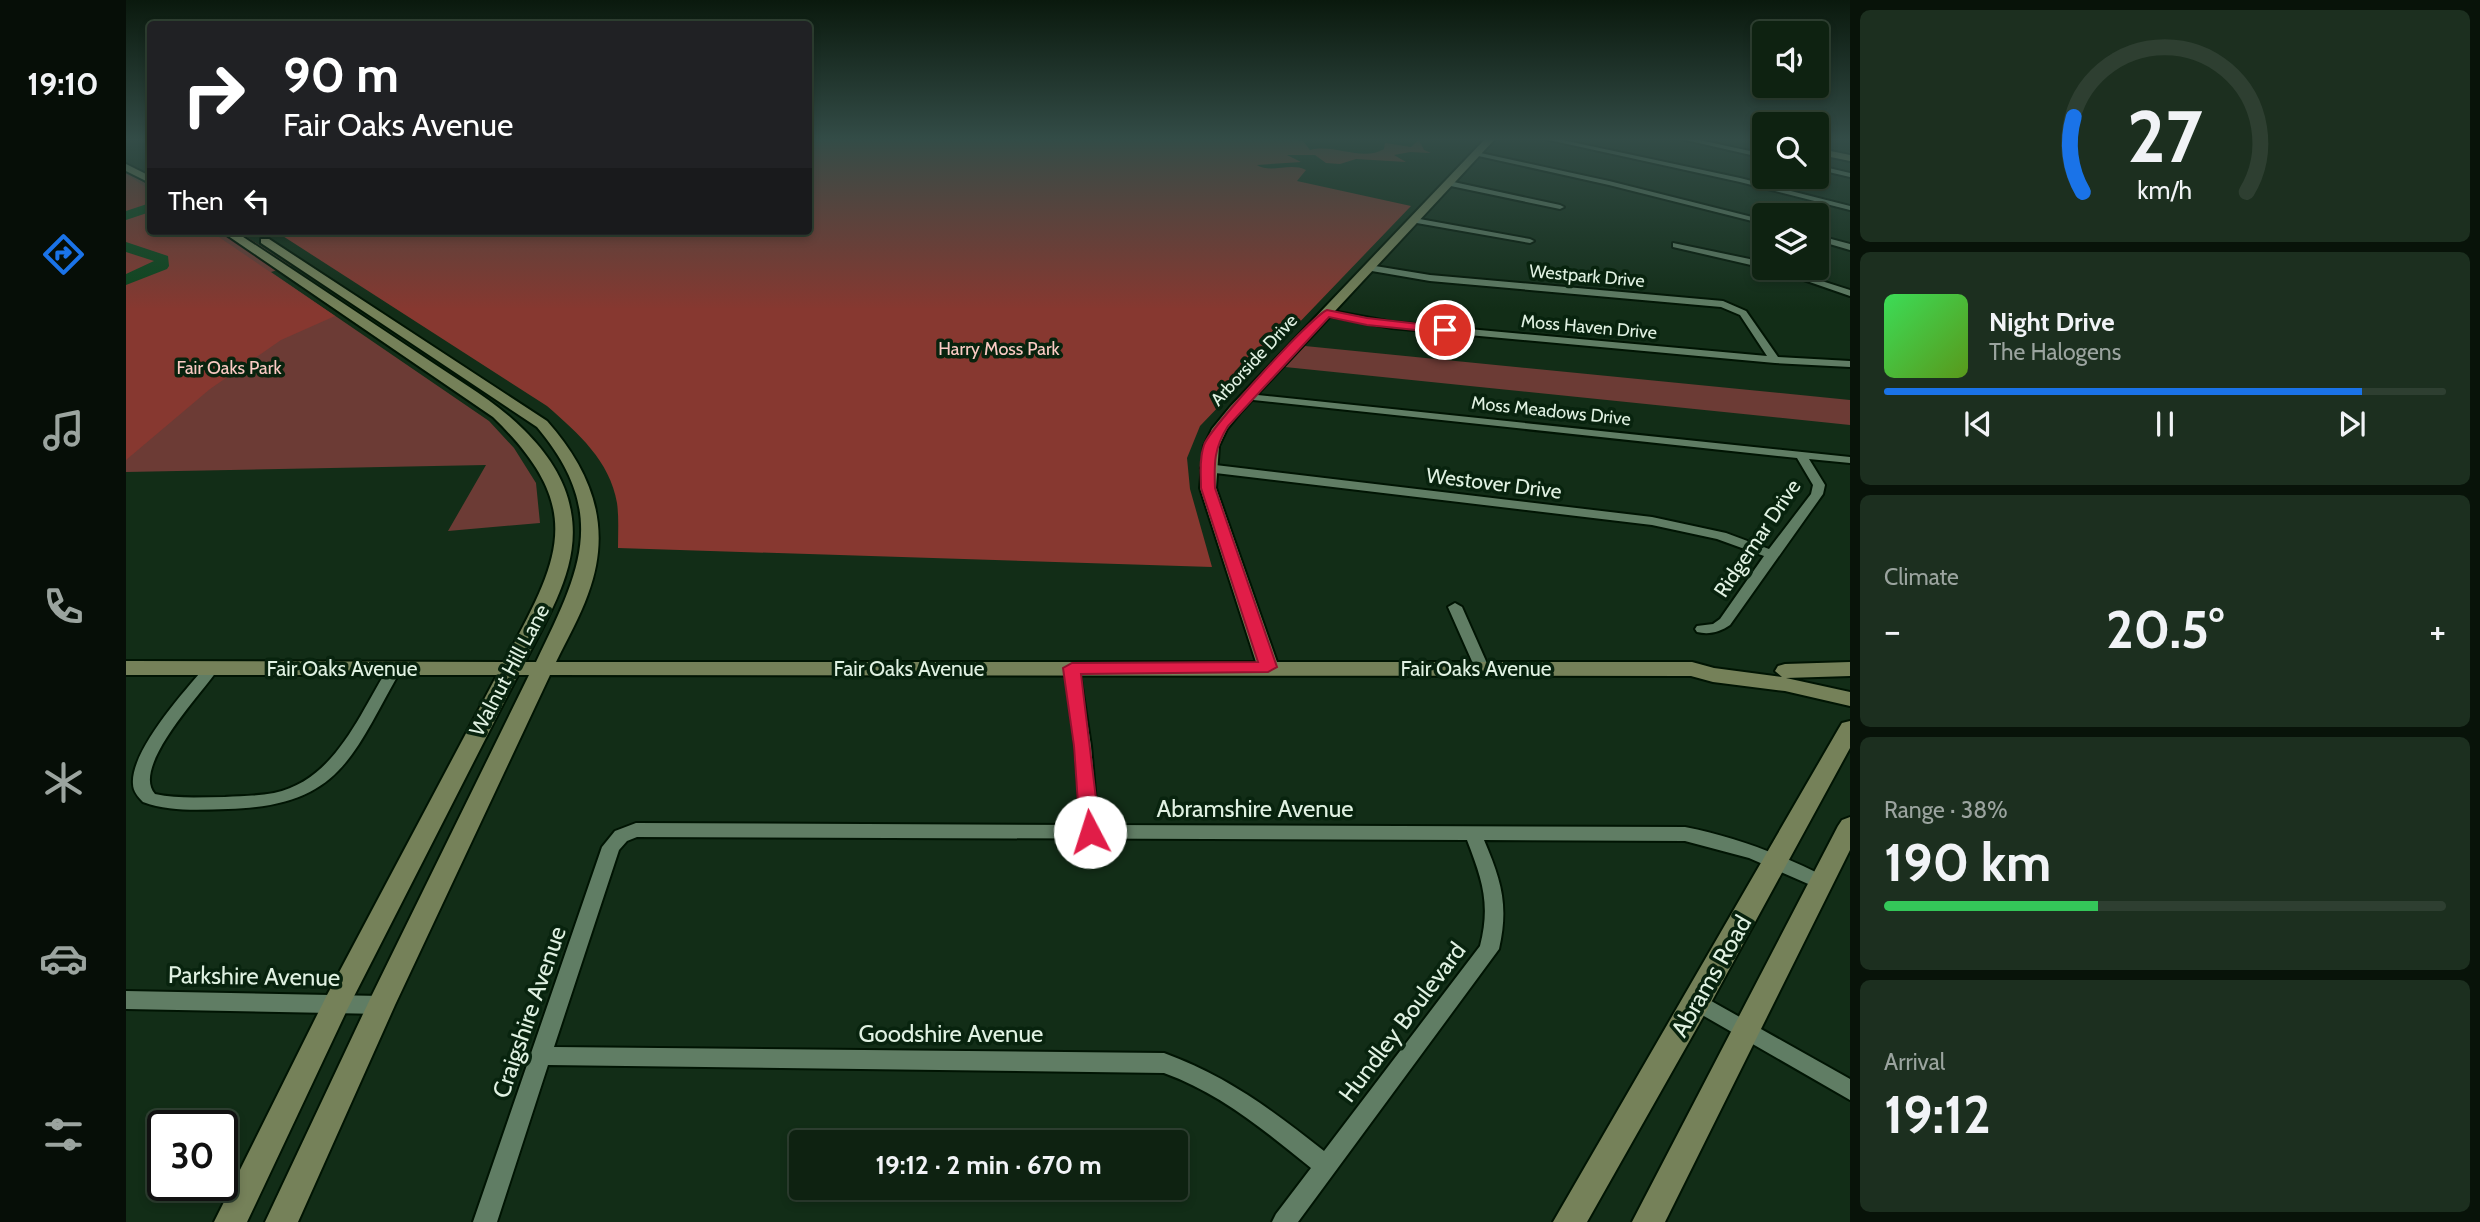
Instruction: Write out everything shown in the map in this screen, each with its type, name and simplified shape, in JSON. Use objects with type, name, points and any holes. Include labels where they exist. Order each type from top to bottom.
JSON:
[{"type":"main road","name":"Arborside Drive","points":[[1268,667],[1208,488],[1210,443],[1223,424],[1438,195]]},
{"type":"main road","name":"Walnut Hill Lane","points":[[230,1222],[337,1003],[551,592],[562,553],[562,504],[556,480],[545,461],[498,414],[233,235]]},
{"type":"main road","name":"Walnut Hill Lane","points":[[256,235],[542,424],[566,453],[586,494],[591,517],[588,564],[579,593],[381,1005],[281,1222]]},
{"type":"main road","name":"Fair Oaks Avenue","points":[[1692,669],[1703,664],[1785,671],[1850,686]]},
{"type":"main road","name":"Fair Oaks Avenue","points":[[126,668],[1692,669],[1713,676],[1785,684],[1850,699]]},
{"type":"main road","points":[[1785,671],[1850,669]]},
{"type":"main road","name":"Abrams Road","points":[[1569,1222],[1697,1002],[1850,728]]},
{"type":"main road","points":[[1648,1222],[1850,827]]},
{"type":"street","points":[[1505,195],[1560,207]]},
{"type":"street","points":[[1657,195],[1752,219]]},
{"type":"street","points":[[1798,195],[1850,208]]},
{"type":"street","points":[[1414,220],[1530,241]]},
{"type":"street","points":[[1829,241],[1850,247]]},
{"type":"street","points":[[1676,245],[1752,262]]},
{"type":"street","name":"Westpark Drive","points":[[1369,268],[1430,278],[1723,304],[1743,313],[1775,360]]},
{"type":"street","points":[[1810,280],[1850,293]]},
{"type":"street","name":"Moss Haven Drive","points":[[1327,313],[1392,325],[1775,360],[1850,364]]},
{"type":"street","name":"Moss Meadows Drive","points":[[1248,397],[1850,460]]},
{"type":"street","name":"Ridgemar Drive","points":[[1702,629],[1717,628],[1725,622],[1817,494],[1819,485],[1801,455]]},
{"type":"street","name":"Westover Drive","points":[[1207,468],[1653,521],[1721,536],[1772,554]]},
{"type":"street","points":[[1455,607],[1482,668]]},
{"type":"street","points":[[212,667],[176,710],[141,771],[141,786],[150,799],[168,804],[273,800],[298,792],[323,777],[336,763],[395,668]]},
{"type":"street","points":[[1072,668],[1083,746],[1090,832]]},
{"type":"street","name":"Abramshire Avenue","points":[[636,830],[1685,834],[1712,838],[1777,860],[1822,883]]},
{"type":"street","name":"Craigshire Avenue","points":[[485,1222],[543,1056],[611,847],[621,836],[636,830]]},
{"type":"street","name":"Hundley Boulevard","points":[[1284,1222],[1489,949],[1498,913],[1493,884],[1473,834]]},
{"type":"street","name":"Parkshire Avenue","points":[[126,1000],[381,1005]]},
{"type":"street","points":[[1697,1002],[1850,1090]]},
{"type":"street","name":"Goodshire Avenue","points":[[543,1056],[1164,1063],[1190,1071],[1222,1087],[1327,1167]]},
{"type":"green space","name":"Fair Oaks Park","points":[[126,195],[147,195],[147,235],[244,235],[291,266],[271,272],[489,421],[514,448],[536,483],[540,523],[448,531],[486,465],[126,472]]},
{"type":"green space","points":[[126,195],[147,195],[147,235],[216,235],[335,316],[281,340],[210,389],[126,460]]},
{"type":"green space","name":"Harry Moss Park","points":[[812,195],[1361,195],[1411,206],[1200,426],[1187,458],[1190,489],[1212,567],[618,548],[618,508],[607,474],[591,449],[547,406],[281,235],[812,235]]},
{"type":"green space","points":[[1305,346],[1850,400],[1850,425],[1285,367]]},
{"type":"waterway","points":[[126,216],[147,208]]},
{"type":"waterway","points":[[126,247],[162,259],[161,266],[126,280]]},
{"type":"route","points":[[1090,832],[1083,746],[1072,668],[1268,667],[1208,488],[1207,459],[1210,443],[1223,424],[1327,313],[1392,325],[1445,330]]}]
